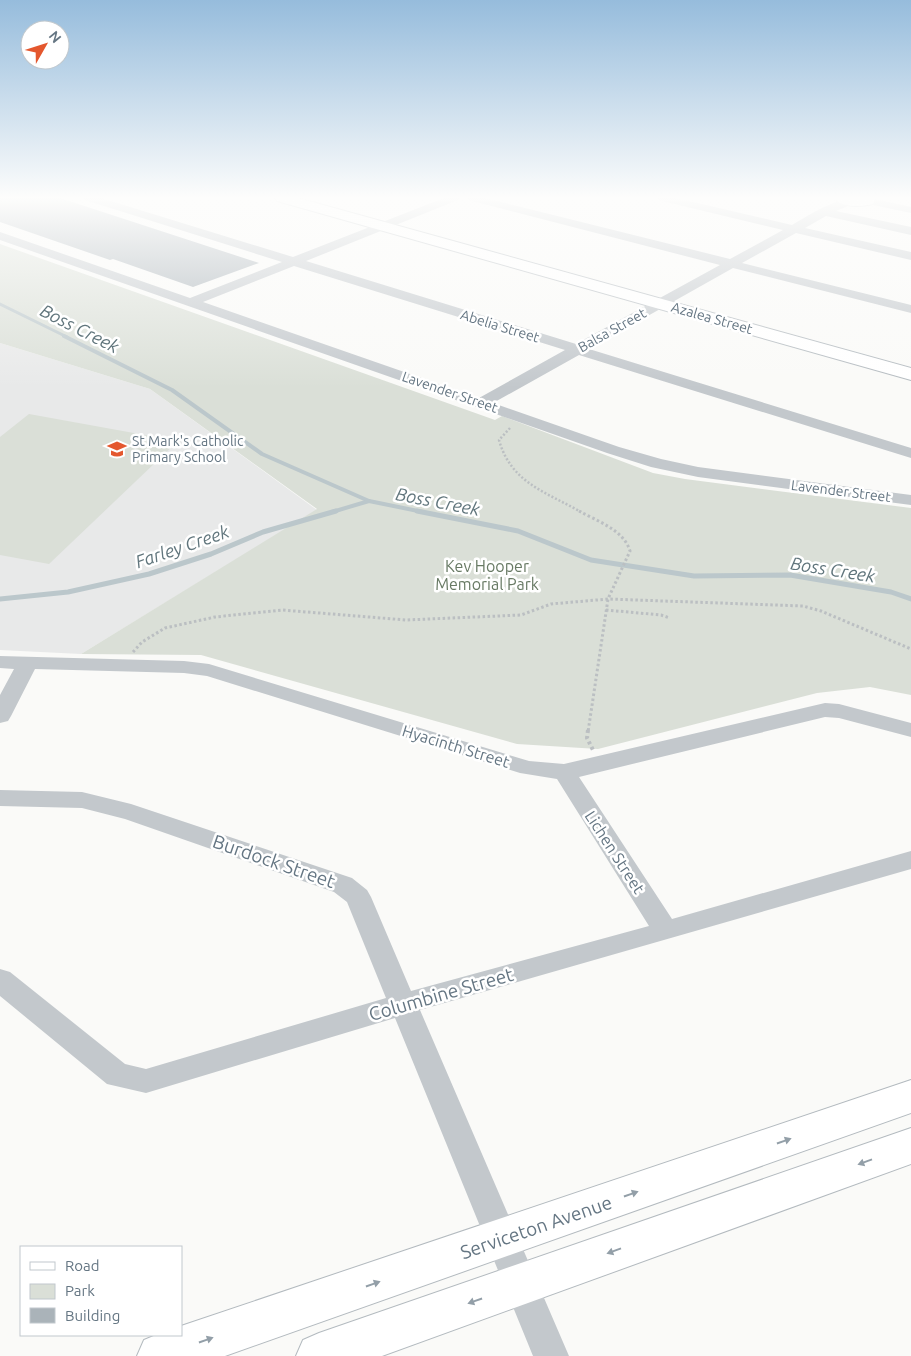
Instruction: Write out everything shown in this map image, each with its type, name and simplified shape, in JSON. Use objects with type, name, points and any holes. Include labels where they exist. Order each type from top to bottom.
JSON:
[{"type":"street","name":"Lavender Street","points":[[74,261],[613,450],[682,469],[911,500]]},
{"type":"street","name":"Azalea Street","points":[[508,261],[911,374]]},
{"type":"street","points":[[721,261],[911,309]]},
{"type":"street","name":"Balsa Street","points":[[481,403],[737,261]]},
{"type":"street","points":[[192,302],[292,262]]},
{"type":"street","name":"Abelia Street","points":[[292,262],[911,453]]},
{"type":"street","name":"Hyacinth Street","points":[[0,662],[209,670],[528,768],[564,772],[601,765],[825,710],[839,711],[911,730]]},
{"type":"street","points":[[0,716],[27,664]]},
{"type":"street","name":"Lichen Street","points":[[564,772],[666,931]]},
{"type":"street","name":"Burdock Street","points":[[0,798],[82,800],[131,812],[343,885],[358,897],[551,1356]]},
{"type":"street","name":"Columbine Street","points":[[0,980],[117,1075],[146,1081],[402,1004],[666,931],[911,860]]},
{"type":"street","name":"Serviceton Avenue","points":[[160,1356],[911,1096]]},
{"type":"street","points":[[319,1356],[911,1146]]},
{"type":"path","points":[[515,425],[505,432],[499,440],[506,462],[520,477],[539,492],[568,505],[621,535],[627,541],[630,551],[608,600],[587,738],[601,765]]},
{"type":"path","points":[[120,666],[142,642],[165,628],[215,617],[282,610],[406,620],[457,619],[521,615],[551,604],[608,600],[803,606],[821,611],[911,649]]},
{"type":"path","points":[[606,610],[661,615],[670,618]]},
{"type":"shaded area","name":"St Mark's Catholic Primary School","points":[[0,343],[150,389],[317,510],[81,654],[0,650]]},
{"type":"green space","name":"Kev Hooper Memorial Park","points":[[0,261],[49,261],[495,420],[502,416],[653,473],[685,479],[911,508],[911,695],[870,687],[817,693],[598,749],[517,744],[201,655],[81,654],[317,509],[150,389],[0,343]]},
{"type":"green space","points":[[29,414],[178,441],[49,564],[0,555],[0,437]]},
{"type":"building","points":[[120,261],[254,261],[259,263],[193,287]]},
{"type":"waterway","name":"Boss Creek","points":[[0,304],[67,337]]},
{"type":"waterway","name":"Boss Creek","points":[[64,336],[172,390],[262,454],[369,501]]},
{"type":"waterway","name":"Farley Creek","points":[[332,512],[369,501]]},
{"type":"waterway","name":"Boss Creek","points":[[369,501],[423,512]]},
{"type":"waterway","name":"Farley Creek","points":[[0,599],[68,592],[149,574],[211,554],[263,532],[336,511]]},
{"type":"waterway","name":"Boss Creek","points":[[417,511],[518,531],[591,560],[694,576],[790,575],[891,592],[911,599]]},
{"type":"place","name":"St Mark's Catholic Primary School","points":[[117,449]]}]
